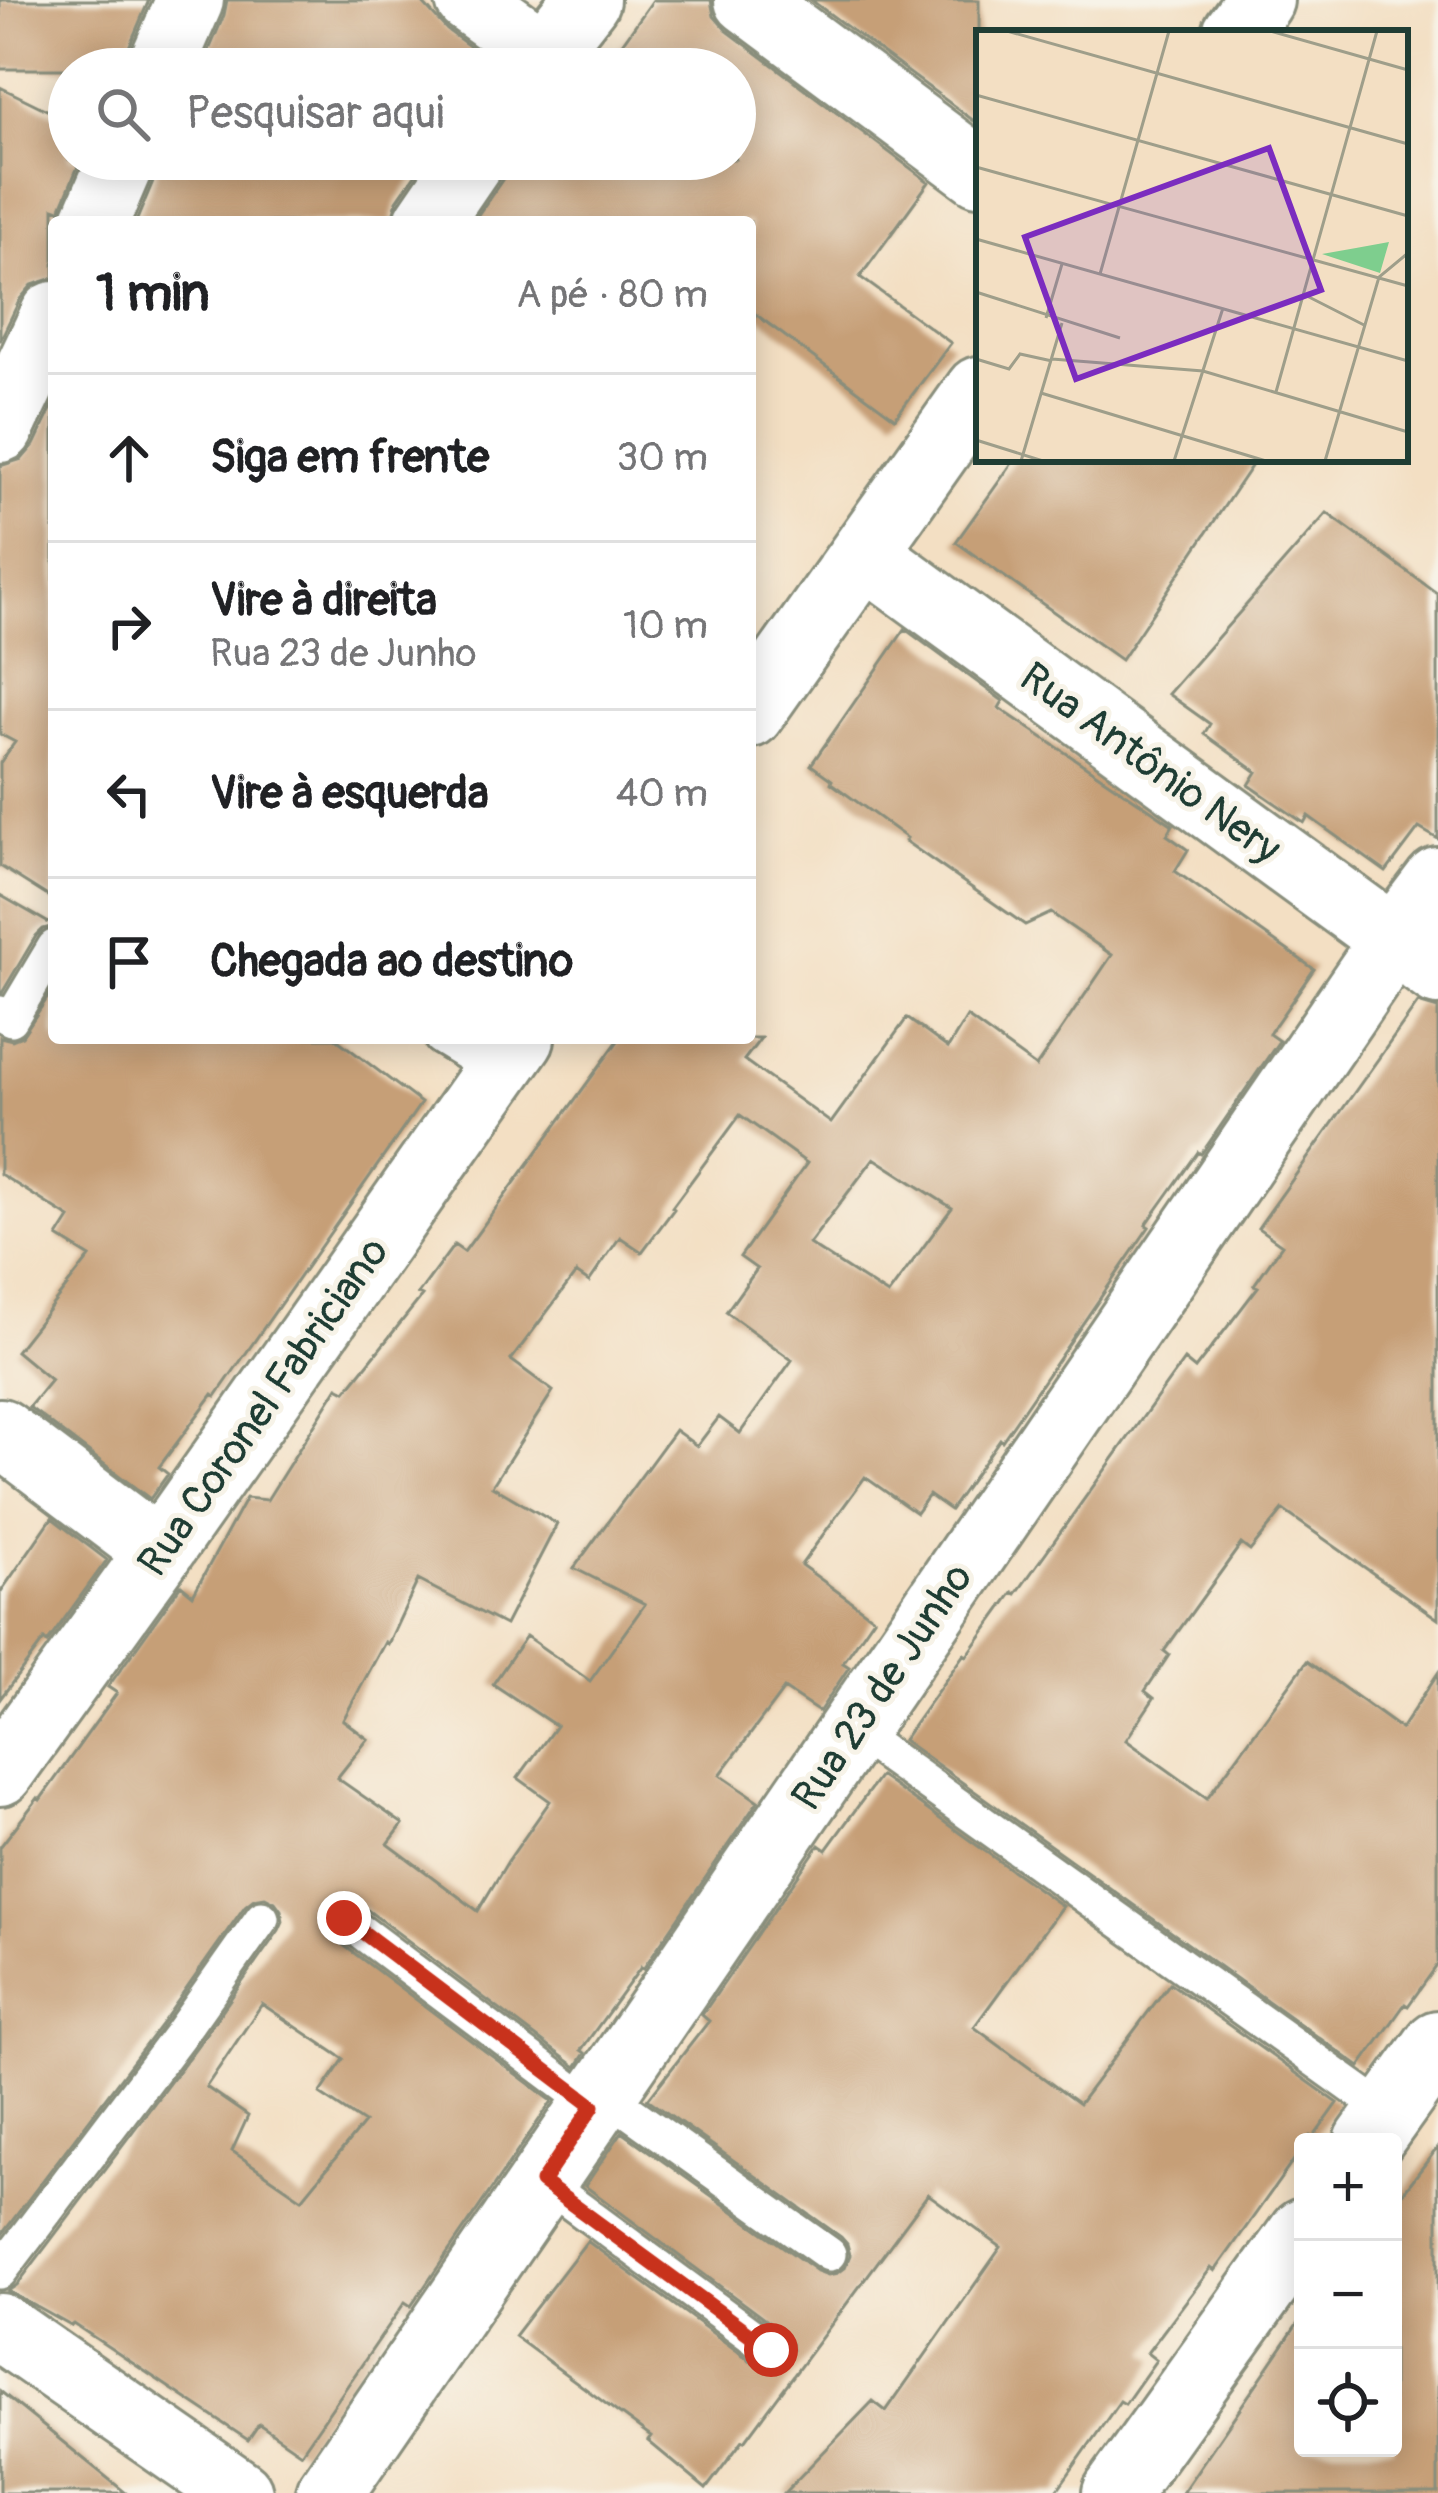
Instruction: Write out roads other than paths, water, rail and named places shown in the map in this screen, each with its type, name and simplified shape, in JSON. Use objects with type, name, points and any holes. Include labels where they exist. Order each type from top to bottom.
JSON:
[{"type":"street","points":[[169,48],[190,0]]},
{"type":"street","points":[[469,0],[523,48]]},
{"type":"street","points":[[548,48],[586,0]]},
{"type":"street","points":[[748,0],[976,170]]},
{"type":"street","points":[[1238,30],[1259,0]]},
{"type":"street","points":[[98,216],[113,180]]},
{"type":"street","points":[[432,216],[457,180]]},
{"type":"street","points":[[0,429],[48,329]]},
{"type":"street","points":[[756,705],[976,394]]},
{"type":"street","name":"Rua Antônio Nery","points":[[863,553],[1416,956]]},
{"type":"street","name":"Rua 23 de Junho","points":[[329,2493],[851,1730],[1416,956],[1438,881]]},
{"type":"street","name":"Rua Coronel Fabriciano","points":[[0,1772],[509,1055]]},
{"type":"street","points":[[0,1432],[159,1552]]},
{"type":"street","points":[[1378,2127],[1438,2044]]},
{"type":"street","points":[[1116,2493],[1297,2241]]},
{"type":"street","points":[[1,2316],[239,2493]]},
{"type":"lane","points":[[0,1013],[11,1019],[48,957]]},
{"type":"lane","points":[[465,1044],[509,1055]]},
{"type":"lane","points":[[851,1730],[1378,2127]]},
{"type":"lane","points":[[1,2316],[180,2034],[262,1918]]},
{"type":"lane","points":[[344,1918],[598,2100],[829,2254]]},
{"type":"lane","points":[[542,2182],[771,2350]]}]
